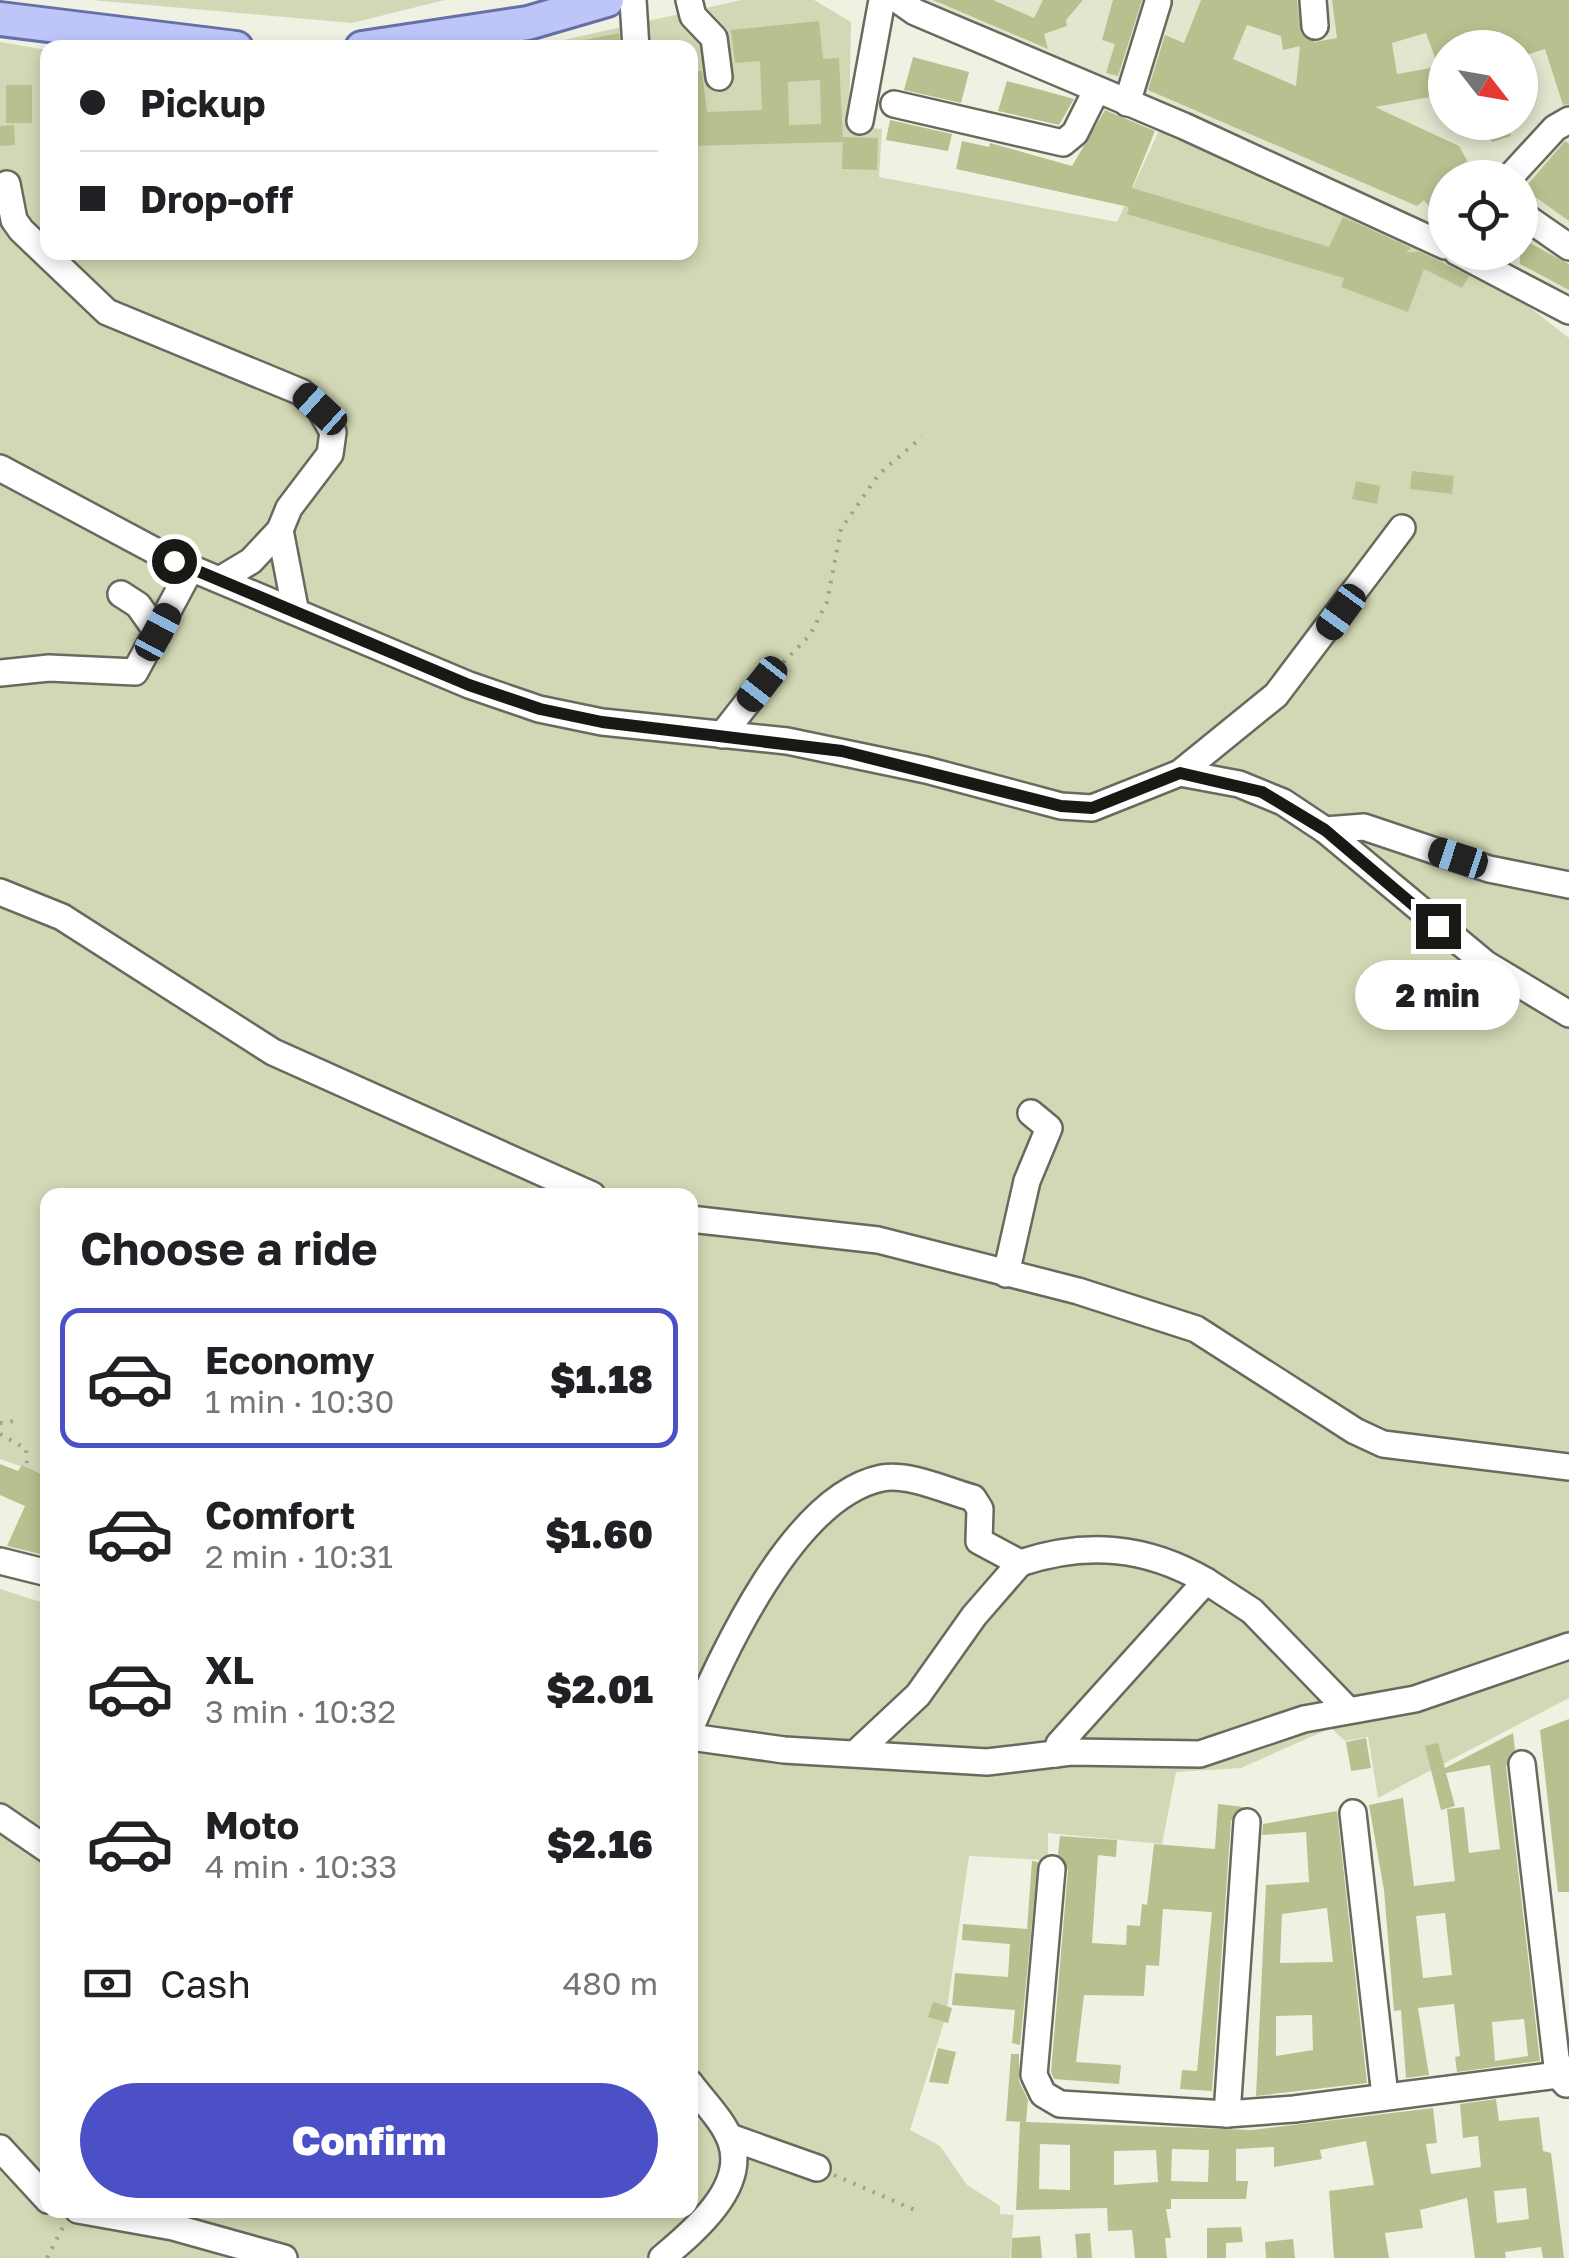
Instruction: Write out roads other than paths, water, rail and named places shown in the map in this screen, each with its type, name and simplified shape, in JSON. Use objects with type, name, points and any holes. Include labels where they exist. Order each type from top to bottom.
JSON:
[{"type":"main road","points":[[465,40],[530,35],[607,0]]},
{"type":"main road","points":[[0,18],[173,40]]},
{"type":"street","points":[[633,0],[636,40]]},
{"type":"street","points":[[689,0],[693,16],[714,38],[718,77]]},
{"type":"street","points":[[860,120],[882,0]]},
{"type":"street","points":[[898,0],[1428,236]]},
{"type":"street","points":[[1127,103],[1158,2]]},
{"type":"street","points":[[894,104],[1062,143],[1075,133],[1096,91]]},
{"type":"street","points":[[1526,160],[1555,128],[1569,120]]},
{"type":"street","points":[[7,184],[14,220],[40,248]]},
{"type":"street","points":[[1538,225],[1569,247]]},
{"type":"street","points":[[52,260],[106,312],[301,392],[320,409],[334,432],[330,454],[289,508],[280,530],[251,561],[221,579]]},
{"type":"street","points":[[1494,270],[1569,311]]},
{"type":"street","points":[[0,468],[56,502],[191,568],[295,608],[469,685],[540,709],[602,722],[842,751],[1061,806],[1092,808],[1180,773],[1276,696],[1402,528]]},
{"type":"street","points":[[280,530],[295,608]]},
{"type":"street","points":[[0,673],[50,668],[135,672],[191,568]]},
{"type":"street","points":[[121,594],[145,613],[158,632]]},
{"type":"street","points":[[722,735],[762,684]]},
{"type":"street","points":[[1180,773],[1262,792],[1325,830],[1486,964],[1569,1014]]},
{"type":"street","points":[[1325,830],[1364,827],[1489,868],[1569,886]]},
{"type":"street","points":[[0,892],[62,917],[273,1052],[576,1188]]},
{"type":"street","points":[[1006,1274],[1026,1181],[1049,1128],[1031,1112]]},
{"type":"street","points":[[698,1220],[878,1240],[1078,1291],[1196,1330],[1355,1431],[1383,1444],[1569,1468]]},
{"type":"street","points":[[698,1712],[737,1629],[776,1569],[813,1521],[852,1491],[889,1478],[973,1498],[980,1509],[979,1541],[1020,1563]]},
{"type":"street","points":[[856,1753],[898,1718],[1020,1563],[1072,1549],[1126,1548],[1178,1565],[1206,1581],[1252,1612],[1347,1709]]},
{"type":"street","points":[[0,1561],[40,1571]]},
{"type":"street","points":[[1056,1754],[1059,1744],[1122,1669],[1206,1581]]},
{"type":"street","points":[[698,1738],[987,1762],[1056,1754],[1200,1754],[1347,1709],[1415,1699],[1569,1646]]},
{"type":"street","points":[[1052,1869],[1034,2075],[1043,2094],[1060,2104],[1227,2114],[1565,2077],[1522,1764]]},
{"type":"street","points":[[1353,1814],[1385,2096]]},
{"type":"street","points":[[0,1817],[40,1844]]},
{"type":"street","points":[[1227,2114],[1248,1822]]},
{"type":"street","points":[[662,2258],[716,2204],[730,2176],[734,2156],[730,2137],[698,2094]]},
{"type":"street","points":[[730,2137],[817,2168]]},
{"type":"street","points":[[0,2148],[40,2191]]},
{"type":"street","points":[[119,2218],[173,2228],[284,2258]]}]
